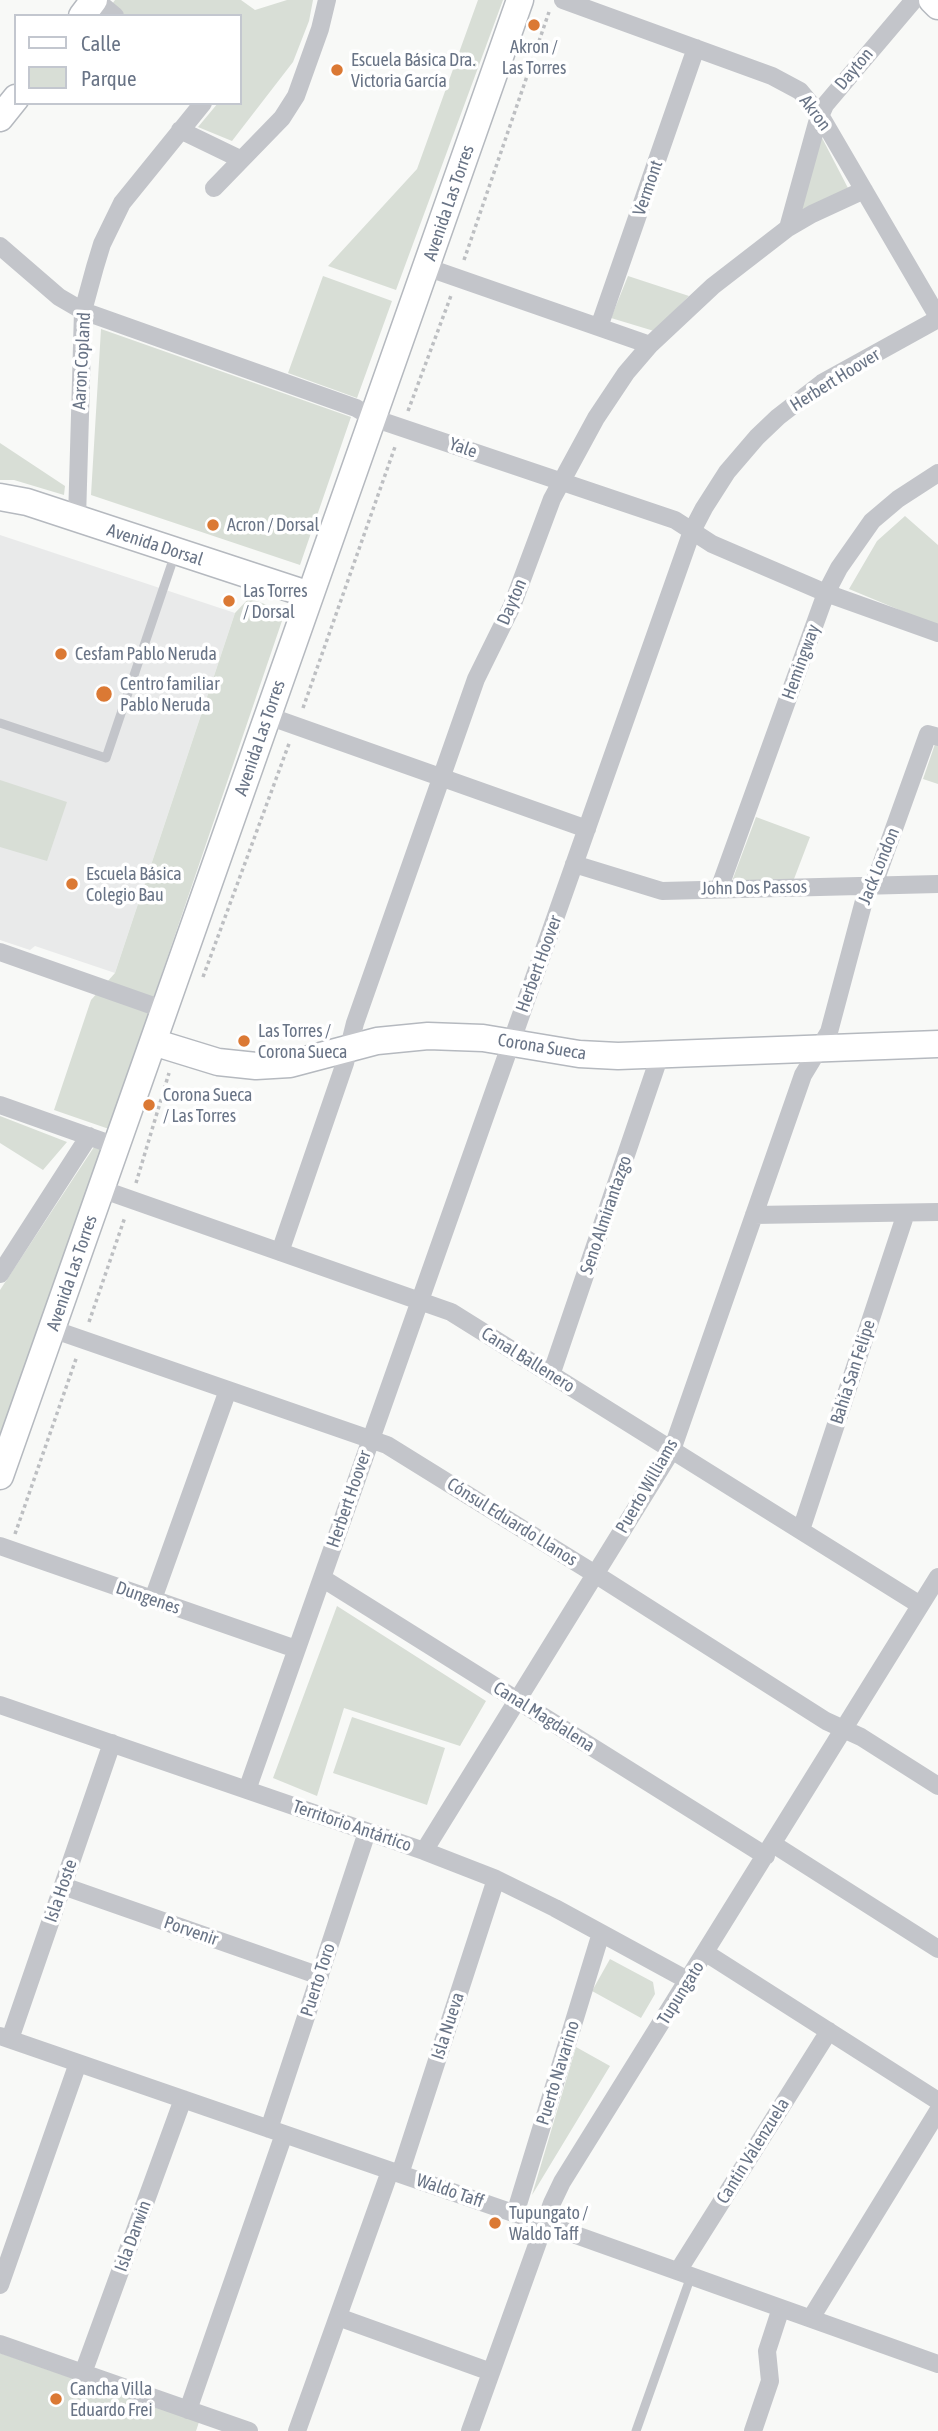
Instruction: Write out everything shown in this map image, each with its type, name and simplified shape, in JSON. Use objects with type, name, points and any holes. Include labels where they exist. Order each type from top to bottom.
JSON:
[{"type":"main road","points":[[84,14],[95,0]]},
{"type":"main road","name":"Avenida Las Torres","points":[[0,1476],[116,1146],[164,1046],[165,1010],[520,0]]},
{"type":"main road","points":[[932,0],[938,6]]},
{"type":"main road","name":"Avenida Dorsal","points":[[0,497],[27,502],[310,595]]},
{"type":"main road","name":"Corona Sueca","points":[[164,1046],[218,1062],[256,1066],[290,1064],[377,1041],[428,1036],[484,1038],[599,1055],[938,1044]]},
{"type":"street","points":[[95,0],[112,14]]},
{"type":"street","points":[[214,188],[282,118],[296,96],[320,29],[327,0]]},
{"type":"street","name":"Akron","points":[[563,0],[787,82],[800,91],[820,115],[938,318]]},
{"type":"street","name":"Dayton","points":[[788,229],[820,115],[832,96],[914,0]]},
{"type":"street","name":"Vermont","points":[[599,327],[696,48]]},
{"type":"street","points":[[201,105],[180,130],[240,159]]},
{"type":"street","name":"Aaron Copland","points":[[76,519],[83,312],[102,244],[112,222],[135,184],[180,130]]},
{"type":"street","name":"Dayton","points":[[349,1047],[355,1023],[485,658],[512,606],[552,499],[610,395],[650,345],[740,264],[821,209],[864,190]]},
{"type":"street","name":"Yale","points":[[0,246],[59,297],[83,312],[356,408],[373,418],[675,520],[712,544],[826,593],[938,633]]},
{"type":"street","points":[[426,267],[650,345]]},
{"type":"street","name":"Herbert Hoover","points":[[247,1790],[692,531],[727,472],[778,417],[822,383],[938,318]]},
{"type":"street","name":"Hemingway","points":[[719,889],[826,593],[852,546],[872,521],[898,499],[938,473]]},
{"type":"street","points":[[268,716],[587,829]]},
{"type":"street","name":"Jack London","points":[[818,1048],[829,1031],[865,897],[877,876],[928,734],[938,737]]},
{"type":"street","name":"John Dos Passos","points":[[574,864],[662,891],[938,884]]},
{"type":"street","points":[[0,952],[165,1010]]},
{"type":"street","points":[[280,1252],[349,1047]]},
{"type":"street","name":"Puerto Williams","points":[[424,1851],[672,1450],[803,1075],[818,1048]]},
{"type":"street","name":"Seno Almirantazgo","points":[[551,1375],[660,1055]]},
{"type":"street","points":[[0,1105],[116,1146]]},
{"type":"street","points":[[0,1274],[89,1136]]},
{"type":"street","name":"Canal Ballenero","points":[[101,1189],[450,1312],[920,1605]]},
{"type":"street","points":[[754,1215],[938,1212]]},
{"type":"street","name":"Bahía San Felipe","points":[[801,1531],[906,1213]]},
{"type":"street","name":"Cónsul Eduardo Llanos","points":[[52,1329],[396,1450],[826,1721],[861,1737],[938,1786]]},
{"type":"street","points":[[153,1599],[228,1390]]},
{"type":"street","name":"Dungenes","points":[[5,1547],[296,1649]]},
{"type":"street","name":"Tupungato","points":[[470,2431],[562,2182],[938,1577]]},
{"type":"street","name":"Canal Magdalena","points":[[322,1578],[517,1700],[938,1949]]},
{"type":"street","name":"Territorio Antártico","points":[[0,1705],[424,1851],[496,1879],[689,1981]]},
{"type":"street","name":"Isla Hoste","points":[[5,2037],[63,1886],[112,1743]]},
{"type":"street","name":"Puerto Toro","points":[[188,2410],[277,2131],[320,1976],[368,1832]]},
{"type":"street","name":"Isla Nueva","points":[[297,2431],[395,2172],[496,1879]]},
{"type":"street","name":"Porvenir","points":[[63,1886],[320,1976]]},
{"type":"street","name":"Puerto Navarino","points":[[515,2214],[601,1933]]},
{"type":"street","points":[[706,1953],[938,2101]]},
{"type":"street","name":"Cantin Valenzuela","points":[[684,2273],[829,2031]]},
{"type":"street","name":"Waldo Taff","points":[[5,2037],[545,2224],[938,2364]]},
{"type":"street","points":[[0,2286],[78,2063]]},
{"type":"street","name":"Isla Darwin","points":[[83,2373],[183,2099]]},
{"type":"street","points":[[811,2318],[938,2111]]},
{"type":"street","points":[[753,2431],[770,2381],[767,2351],[781,2308]]},
{"type":"street","points":[[338,2318],[491,2372]]},
{"type":"street","points":[[0,2344],[248,2431]]},
{"type":"lane","points":[[0,723],[106,758],[176,551]]},
{"type":"lane","points":[[636,2431],[684,2273]]},
{"type":"path","points":[[200,985],[458,278],[554,0]]},
{"type":"path","points":[[5,1547],[132,1200],[164,1046]]},
{"type":"shaded area","name":"Centro familiar Pablo Neruda","points":[[0,535],[235,613],[115,973],[35,946],[30,950],[0,940]]},
{"type":"green space","points":[[115,0],[241,0],[255,10],[287,0],[313,0],[309,21],[293,62],[232,141],[198,127],[216,105],[242,105],[242,14],[123,14],[112,4]]},
{"type":"green space","points":[[478,0],[503,0],[396,290],[328,266],[417,169]]},
{"type":"green space","points":[[820,134],[849,190],[796,217]]},
{"type":"green space","points":[[323,276],[392,301],[357,398],[288,373]]},
{"type":"green space","points":[[628,276],[689,296],[654,331],[611,318]]},
{"type":"green space","points":[[101,329],[351,417],[300,565],[91,495]]},
{"type":"green space","points":[[0,443],[65,486],[64,495],[14,480],[0,480]]},
{"type":"green space","points":[[905,516],[938,545],[938,626],[849,589],[877,541]]},
{"type":"green space","points":[[249,598],[285,612],[109,1129],[54,1110],[91,1000],[115,973],[235,613]]},
{"type":"green space","points":[[935,744],[938,745],[938,784],[923,779]]},
{"type":"green space","points":[[0,780],[67,802],[47,861],[0,847]]},
{"type":"green space","points":[[756,817],[810,837],[794,879],[732,881]]},
{"type":"green space","points":[[0,1116],[67,1142],[43,1170],[0,1143]]},
{"type":"green space","points":[[94,1147],[101,1148],[0,1436],[0,1290]]},
{"type":"green space","points":[[337,1606],[486,1701],[460,1746],[344,1708],[317,1796],[273,1778]]},
{"type":"green space","points":[[352,1717],[445,1748],[427,1805],[333,1773]]},
{"type":"green space","points":[[610,1959],[653,1982],[655,1994],[641,2018],[592,1991]]},
{"type":"green space","points":[[576,2047],[610,2066],[532,2195]]},
{"type":"green space","name":"Cancha Villa Eduardo Frei","points":[[0,2353],[199,2422],[196,2431],[0,2431]]},
{"type":"place","name":"Akron / Las Torres","points":[[534,25]]},
{"type":"place","name":"Escuela Básica Dra. Victoria García","points":[[337,70]]},
{"type":"place","name":"Acron / Dorsal","points":[[213,525]]},
{"type":"place","name":"Las Torres / Dorsal","points":[[229,601]]},
{"type":"place","name":"Cesfam Pablo Neruda","points":[[61,654]]},
{"type":"place","name":"Centro familiar Pablo Neruda","points":[[104,694]]},
{"type":"place","name":"Escuela Básica Colegio Bau","points":[[72,884]]},
{"type":"place","name":"Las Torres / Corona Sueca","points":[[244,1041]]},
{"type":"place","name":"Corona Sueca / Las Torres","points":[[149,1105]]},
{"type":"place","name":"Tupungato / Waldo Taff","points":[[495,2223]]},
{"type":"place","name":"Cancha Villa Eduardo Frei","points":[[56,2399]]}]
